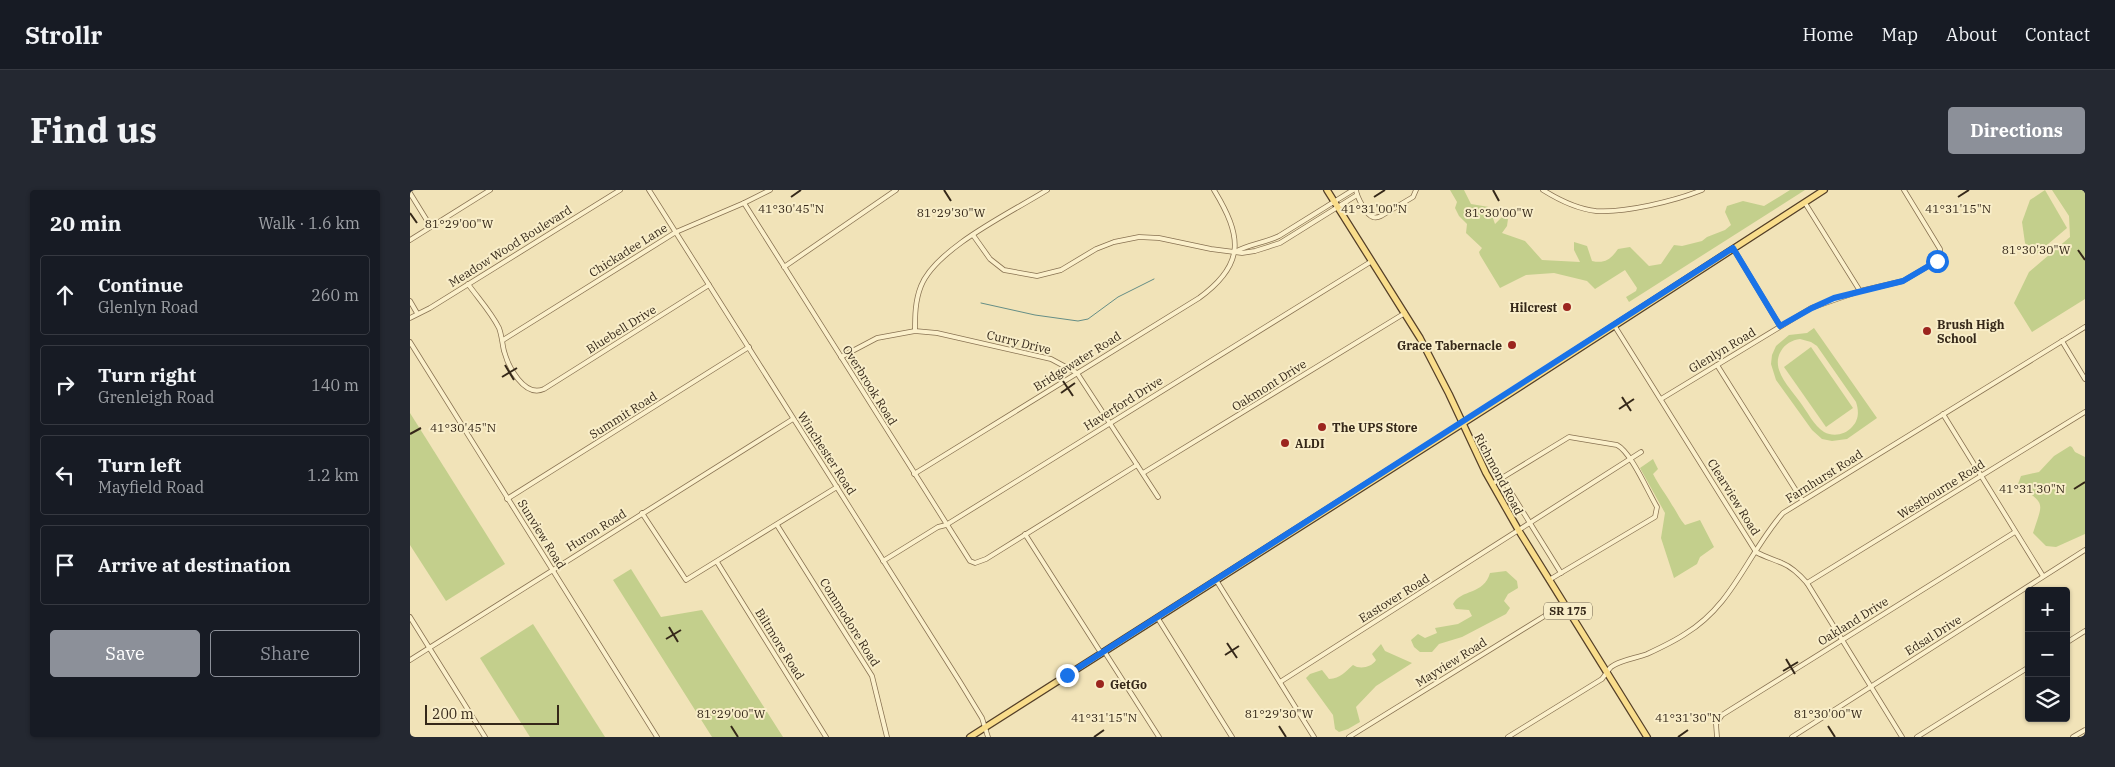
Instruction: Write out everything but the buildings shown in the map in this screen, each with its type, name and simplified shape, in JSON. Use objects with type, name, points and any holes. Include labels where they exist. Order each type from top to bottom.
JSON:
[{"type":"main road","name":"Richmond Road","points":[[1327,190],[1433,361],[1492,484],[1519,531],[1647,737]]},
{"type":"main road","points":[[970,737],[1824,190]]},
{"type":"street","points":[[410,240],[488,190]]},
{"type":"street","name":"Meadow Wood Boulevard","points":[[410,318],[620,190]]},
{"type":"street","name":"Winchester Road","points":[[649,190],[977,710],[988,737]]},
{"type":"street","name":"Chickadee Lane","points":[[503,340],[676,232],[770,190]]},
{"type":"street","points":[[784,267],[896,190]]},
{"type":"street","points":[[914,331],[916,302],[922,284],[932,266],[948,252],[973,235],[1047,190]]},
{"type":"street","points":[[1214,190],[1229,217],[1233,229],[1236,252]]},
{"type":"street","points":[[1336,204],[1354,190],[1369,215],[1379,217],[1413,197],[1416,190]]},
{"type":"street","points":[[1543,190],[1560,200],[1597,211],[1661,203],[1702,190]]},
{"type":"street","name":"Glenlyn Road","points":[[1661,399],[1812,308],[1860,291],[1903,281],[1939,258],[1940,249],[1904,190]]},
{"type":"street","points":[[410,193],[431,227]]},
{"type":"street","points":[[973,235],[990,259],[1004,270],[1037,276],[1061,270],[1105,245],[1139,237],[1159,238],[1211,249],[1236,252],[1245,246],[1268,241],[1279,236],[1336,204],[1357,195]]},
{"type":"street","name":"Overbrook Road","points":[[744,203],[970,561],[975,563],[986,559],[1026,534]]},
{"type":"street","points":[[1804,203],[1860,291]]},
{"type":"street","points":[[1733,248],[1780,326]]},
{"type":"street","name":"Bridgewater Road","points":[[914,474],[1210,290],[1224,276],[1236,252]]},
{"type":"street","name":"Haverford Drive","points":[[883,561],[938,527],[946,525],[1372,261]]},
{"type":"street","points":[[468,284],[498,328],[503,340]]},
{"type":"street","name":"Bluebell Drive","points":[[503,340],[508,361],[518,378],[532,390],[537,391],[544,389],[709,285]]},
{"type":"street","points":[[410,301],[417,313]]},
{"type":"street","name":"Oakmont Drive","points":[[1143,474],[1405,313]]},
{"type":"street","name":"Clearview Road","points":[[1614,325],[1756,552],[1784,563],[1807,583],[1902,737]]},
{"type":"street","name":"Farnhurst Road","points":[[1508,737],[1602,679],[1612,666],[1665,645],[1708,617],[1734,587],[1756,552],[1760,541],[1783,513],[2085,327]]},
{"type":"street","name":"Curry Drive","points":[[840,357],[878,338],[914,331],[944,335],[1051,359],[1077,373],[1158,497]]},
{"type":"street","points":[[2062,341],[2085,379]]},
{"type":"street","name":"Sunview Road","points":[[410,342],[657,737]]},
{"type":"street","name":"Summit Road","points":[[507,499],[749,348]]},
{"type":"street","points":[[1717,365],[1802,500]]},
{"type":"street","name":"Westbourne Road","points":[[1807,583],[2085,412]]},
{"type":"street","points":[[1943,414],[1980,477],[2043,576]]},
{"type":"street","name":"Huron Road","points":[[410,660],[793,419]]},
{"type":"street","points":[[1492,484],[1569,437],[1617,445],[1623,448],[1630,459],[1657,507],[1654,517],[1549,580]]},
{"type":"street","name":"Eastover Road","points":[[1280,682],[1641,452]]},
{"type":"street","points":[[1137,465],[1026,534],[1159,737]]},
{"type":"street","points":[[1502,478],[1528,523],[1561,573]]},
{"type":"street","points":[[642,513],[686,580],[837,487]]},
{"type":"street","name":"Commodore Road","points":[[777,525],[872,676],[887,737]]},
{"type":"street","name":"Oakland Drive","points":[[1717,737],[1716,724],[1722,715],[2015,532]]},
{"type":"street","name":"Edsal Drive","points":[[1792,737],[2085,550]]},
{"type":"street","name":"Biltmore Road","points":[[717,562],[826,737]]},
{"type":"street","points":[[1216,580],[1314,737]]},
{"type":"street","name":"Mayview Road","points":[[1349,737],[1564,604]]},
{"type":"street","points":[[410,617],[485,737]]},
{"type":"street","points":[[1157,618],[1232,737]]},
{"type":"street","points":[[2070,640],[2085,631]]},
{"type":"street","points":[[1917,737],[2025,670]]},
{"type":"street","points":[[2074,737],[2085,730]]},
{"type":"green space","points":[[1450,190],[1464,190],[1471,204],[1489,207],[1495,224],[1502,217],[1508,219],[1507,226],[1502,233],[1525,241],[1542,260],[1580,262],[1574,250],[1574,242],[1587,246],[1592,261],[1604,261],[1613,256],[1618,249],[1630,247],[1649,266],[1661,264],[1674,245],[1682,246],[1702,241],[1725,230],[1731,225],[1725,212],[1727,206],[1743,201],[1764,206],[1790,190],[1805,190],[1629,302],[1626,297],[1636,291],[1637,288],[1625,270],[1595,289],[1587,281],[1554,273],[1526,275],[1500,288],[1480,255],[1479,252],[1482,248],[1466,233],[1467,224],[1459,216],[1455,208],[1457,202]]},
{"type":"green space","points":[[2045,190],[2067,228],[2034,256],[2025,243],[2022,222],[2030,200]]},
{"type":"green space","points":[[2052,190],[2085,190],[2085,299],[2032,332],[2014,303],[2029,272],[2070,237],[2069,216]]},
{"type":"green space","points":[[1814,328],[1877,418],[1847,439],[1832,441],[1822,439],[1812,430],[1776,380],[1771,364],[1776,346],[1789,335],[1807,333]],"holes":[[[1800,339],[1817,346],[1856,402],[1858,412],[1856,421],[1849,430],[1842,433],[1828,434],[1817,426],[1780,371],[1778,358],[1785,346],[1792,341]]]},
{"type":"green space","points":[[1811,347],[1853,408],[1826,427],[1784,367]]},
{"type":"green space","points":[[410,413],[505,564],[446,601],[410,545]]},
{"type":"green space","points":[[2070,446],[2075,452],[2085,457],[2085,534],[2056,547],[2046,546],[2033,533],[2040,504],[2038,500],[2018,484],[2021,476],[2039,472],[2054,456]]},
{"type":"green space","points":[[1653,459],[1658,469],[1653,474],[1681,520],[1685,525],[1700,520],[1714,547],[1700,557],[1697,564],[1674,578],[1661,538],[1665,513],[1640,468]]},
{"type":"green space","points":[[631,569],[661,617],[702,610],[783,737],[712,737],[613,580]]},
{"type":"green space","points":[[1506,571],[1517,581],[1518,588],[1508,594],[1504,601],[1510,608],[1506,614],[1462,637],[1439,644],[1432,652],[1420,652],[1414,647],[1411,640],[1418,634],[1425,638],[1437,633],[1435,628],[1458,624],[1472,616],[1469,610],[1456,609],[1453,604],[1461,596],[1483,585],[1490,573]]},
{"type":"green space","points":[[533,624],[605,737],[530,737],[480,658]]},
{"type":"green space","points":[[1381,644],[1385,651],[1412,663],[1376,686],[1356,707],[1360,722],[1339,732],[1335,729],[1333,715],[1306,678],[1310,674],[1322,670],[1329,679],[1337,677],[1353,665],[1356,667],[1369,666],[1376,660],[1372,654]]},
{"type":"waterway","points":[[981,303],[1035,315],[1078,321],[1088,319],[1118,297],[1154,279]]},
{"type":"place","name":"Hilcrest","points":[[1567,307]]},
{"type":"place","name":"Brush High School","points":[[1927,331]]},
{"type":"place","name":"Grace Tabernacle","points":[[1512,345]]},
{"type":"place","name":"The UPS Store","points":[[1322,427]]},
{"type":"place","name":"ALDI","points":[[1285,443]]},
{"type":"place","name":"GetGo","points":[[1100,684]]},
{"type":"route","points":[[1067,675],[1509,394],[1733,248],[1780,326],[1834,298],[1903,281],[1937,261]]}]
